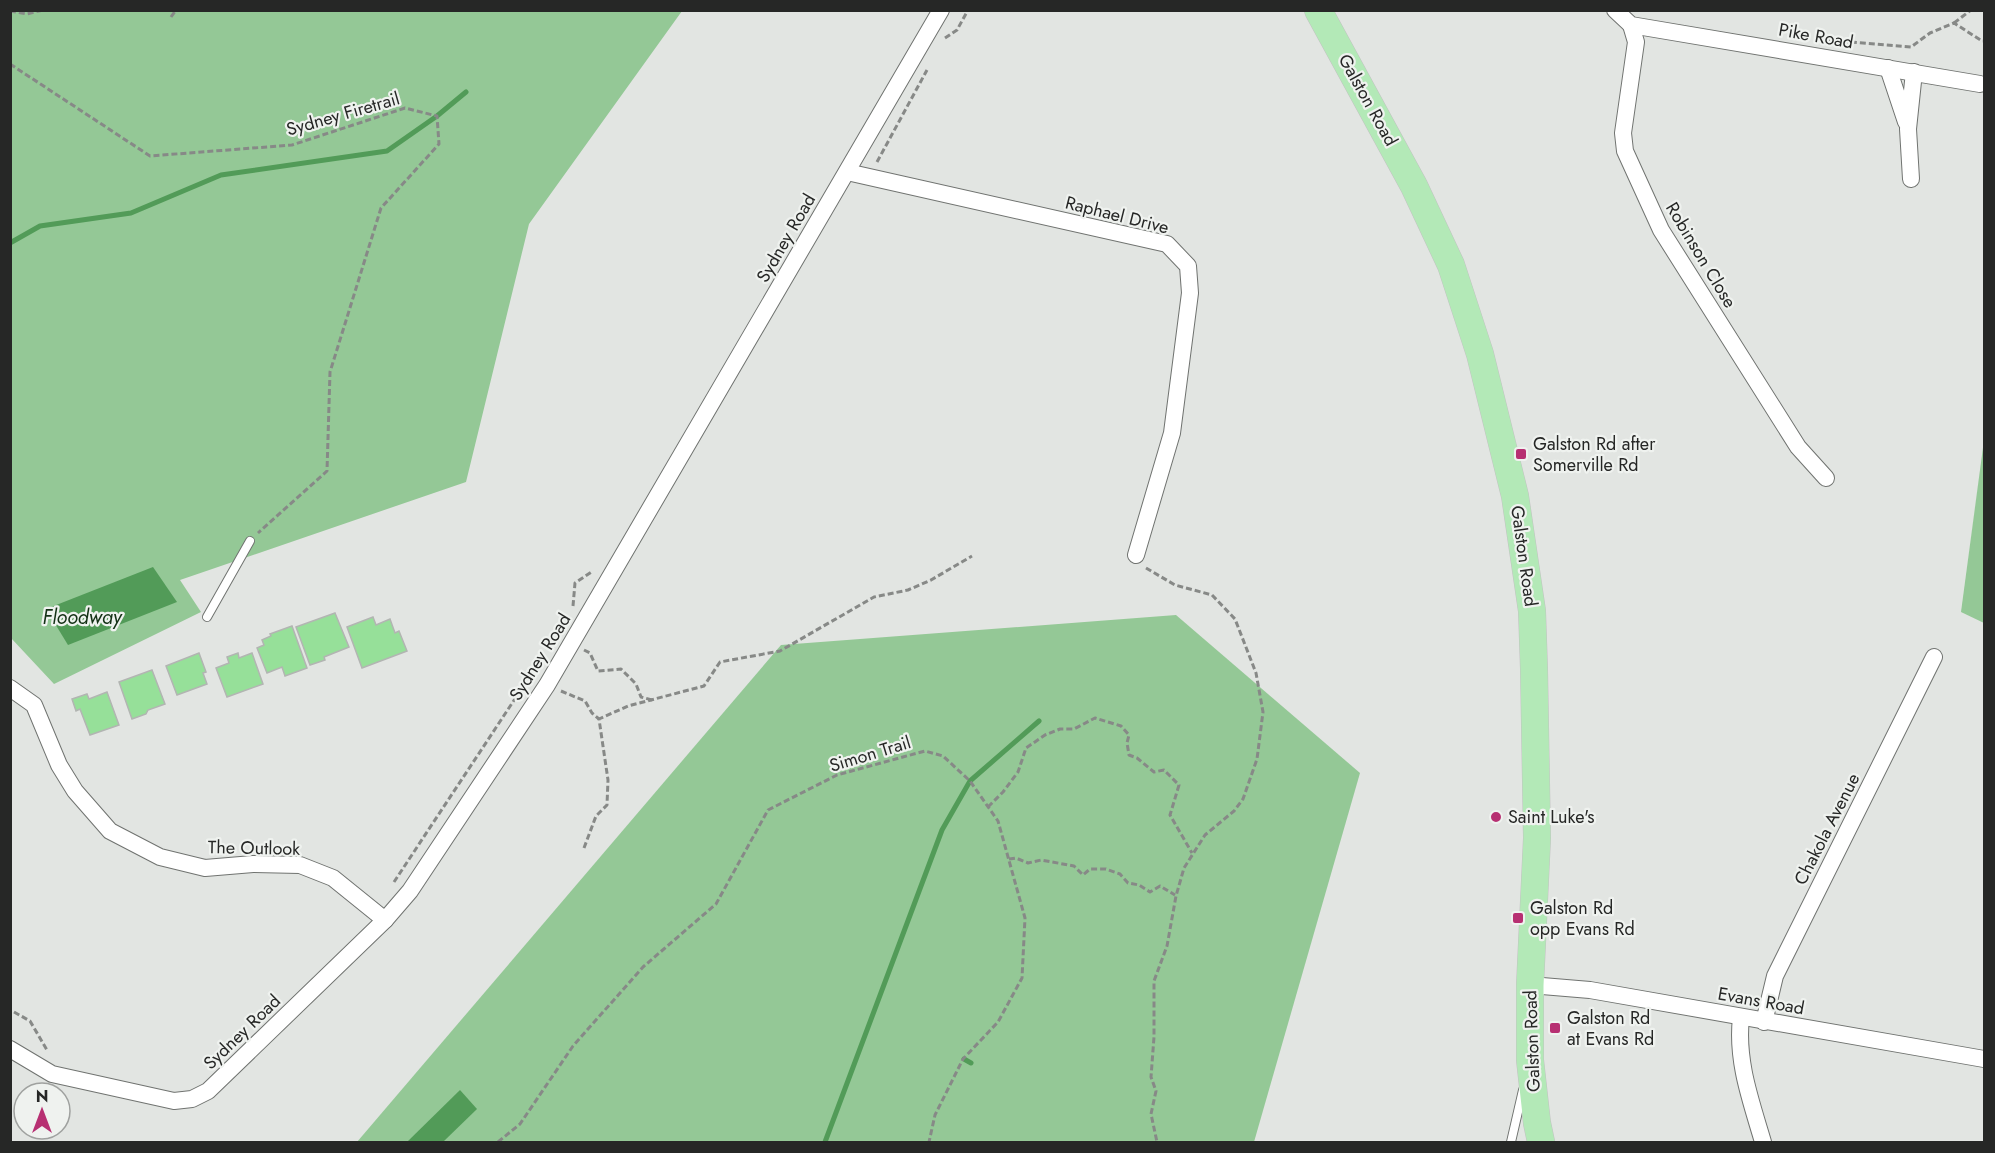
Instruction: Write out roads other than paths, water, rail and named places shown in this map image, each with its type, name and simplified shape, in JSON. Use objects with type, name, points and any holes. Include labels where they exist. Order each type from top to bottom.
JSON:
[{"type":"main road","name":"Galston Road","points":[[1318,10],[1414,186],[1451,266],[1480,354],[1515,496],[1532,611],[1537,755],[1537,838],[1530,985],[1530,1060],[1537,1123],[1542,1143]]},
{"type":"street","name":"Sydney Road","points":[[10,1050],[52,1074],[174,1101],[192,1099],[208,1091],[385,920],[410,891],[547,685],[941,10]]},
{"type":"street","points":[[1615,10],[1631,25]]},
{"type":"street","name":"Pike Road","points":[[1631,25],[1980,84]]},
{"type":"street","name":"Robinson Close","points":[[1631,25],[1636,42],[1623,133],[1625,151],[1633,171],[1661,230],[1686,270],[1798,447],[1826,478]]},
{"type":"street","points":[[1888,68],[1908,129]]},
{"type":"street","points":[[1911,179],[1908,129],[1914,72]]},
{"type":"street","name":"Raphael Drive","points":[[847,172],[1167,244],[1188,266],[1190,293],[1172,433],[1136,555]]},
{"type":"street","name":"Chakola Avenue","points":[[1764,1022],[1775,976],[1934,657]]},
{"type":"street","name":"The Outlook","points":[[10,688],[34,705],[59,765],[75,791],[110,831],[160,857],[205,868],[253,864],[300,866],[333,878],[385,920]]},
{"type":"street","name":"Evans Road","points":[[1530,985],[1590,990],[1984,1059]]},
{"type":"street","points":[[1741,1018],[1739,1047],[1741,1064],[1763,1143]]},
{"type":"lane","points":[[207,617],[250,541]]},
{"type":"lane","points":[[1511,1143],[1530,1060]]},
{"type":"water","name":"Floodway","points":[[153,567],[177,602],[68,645],[46,609]]},
{"type":"water","points":[[460,1090],[477,1109],[443,1142],[407,1142]]},
{"type":"waterway","points":[[10,243],[40,226],[131,213],[221,175],[387,151],[437,116],[466,92]]},
{"type":"waterway","points":[[825,1142],[942,830],[970,781],[1039,721]]},
{"type":"waterway","points":[[964,1059],[971,1063]]},
{"type":"place","name":"Galston Rd after Somerville Rd","points":[[1521,454]]},
{"type":"place","name":"Saint Luke's","points":[[1496,817]]},
{"type":"place","name":"Galston Rd opp Evans Rd","points":[[1518,918]]},
{"type":"place","name":"Galston Rd at Evans Rd","points":[[1555,1028]]}]
